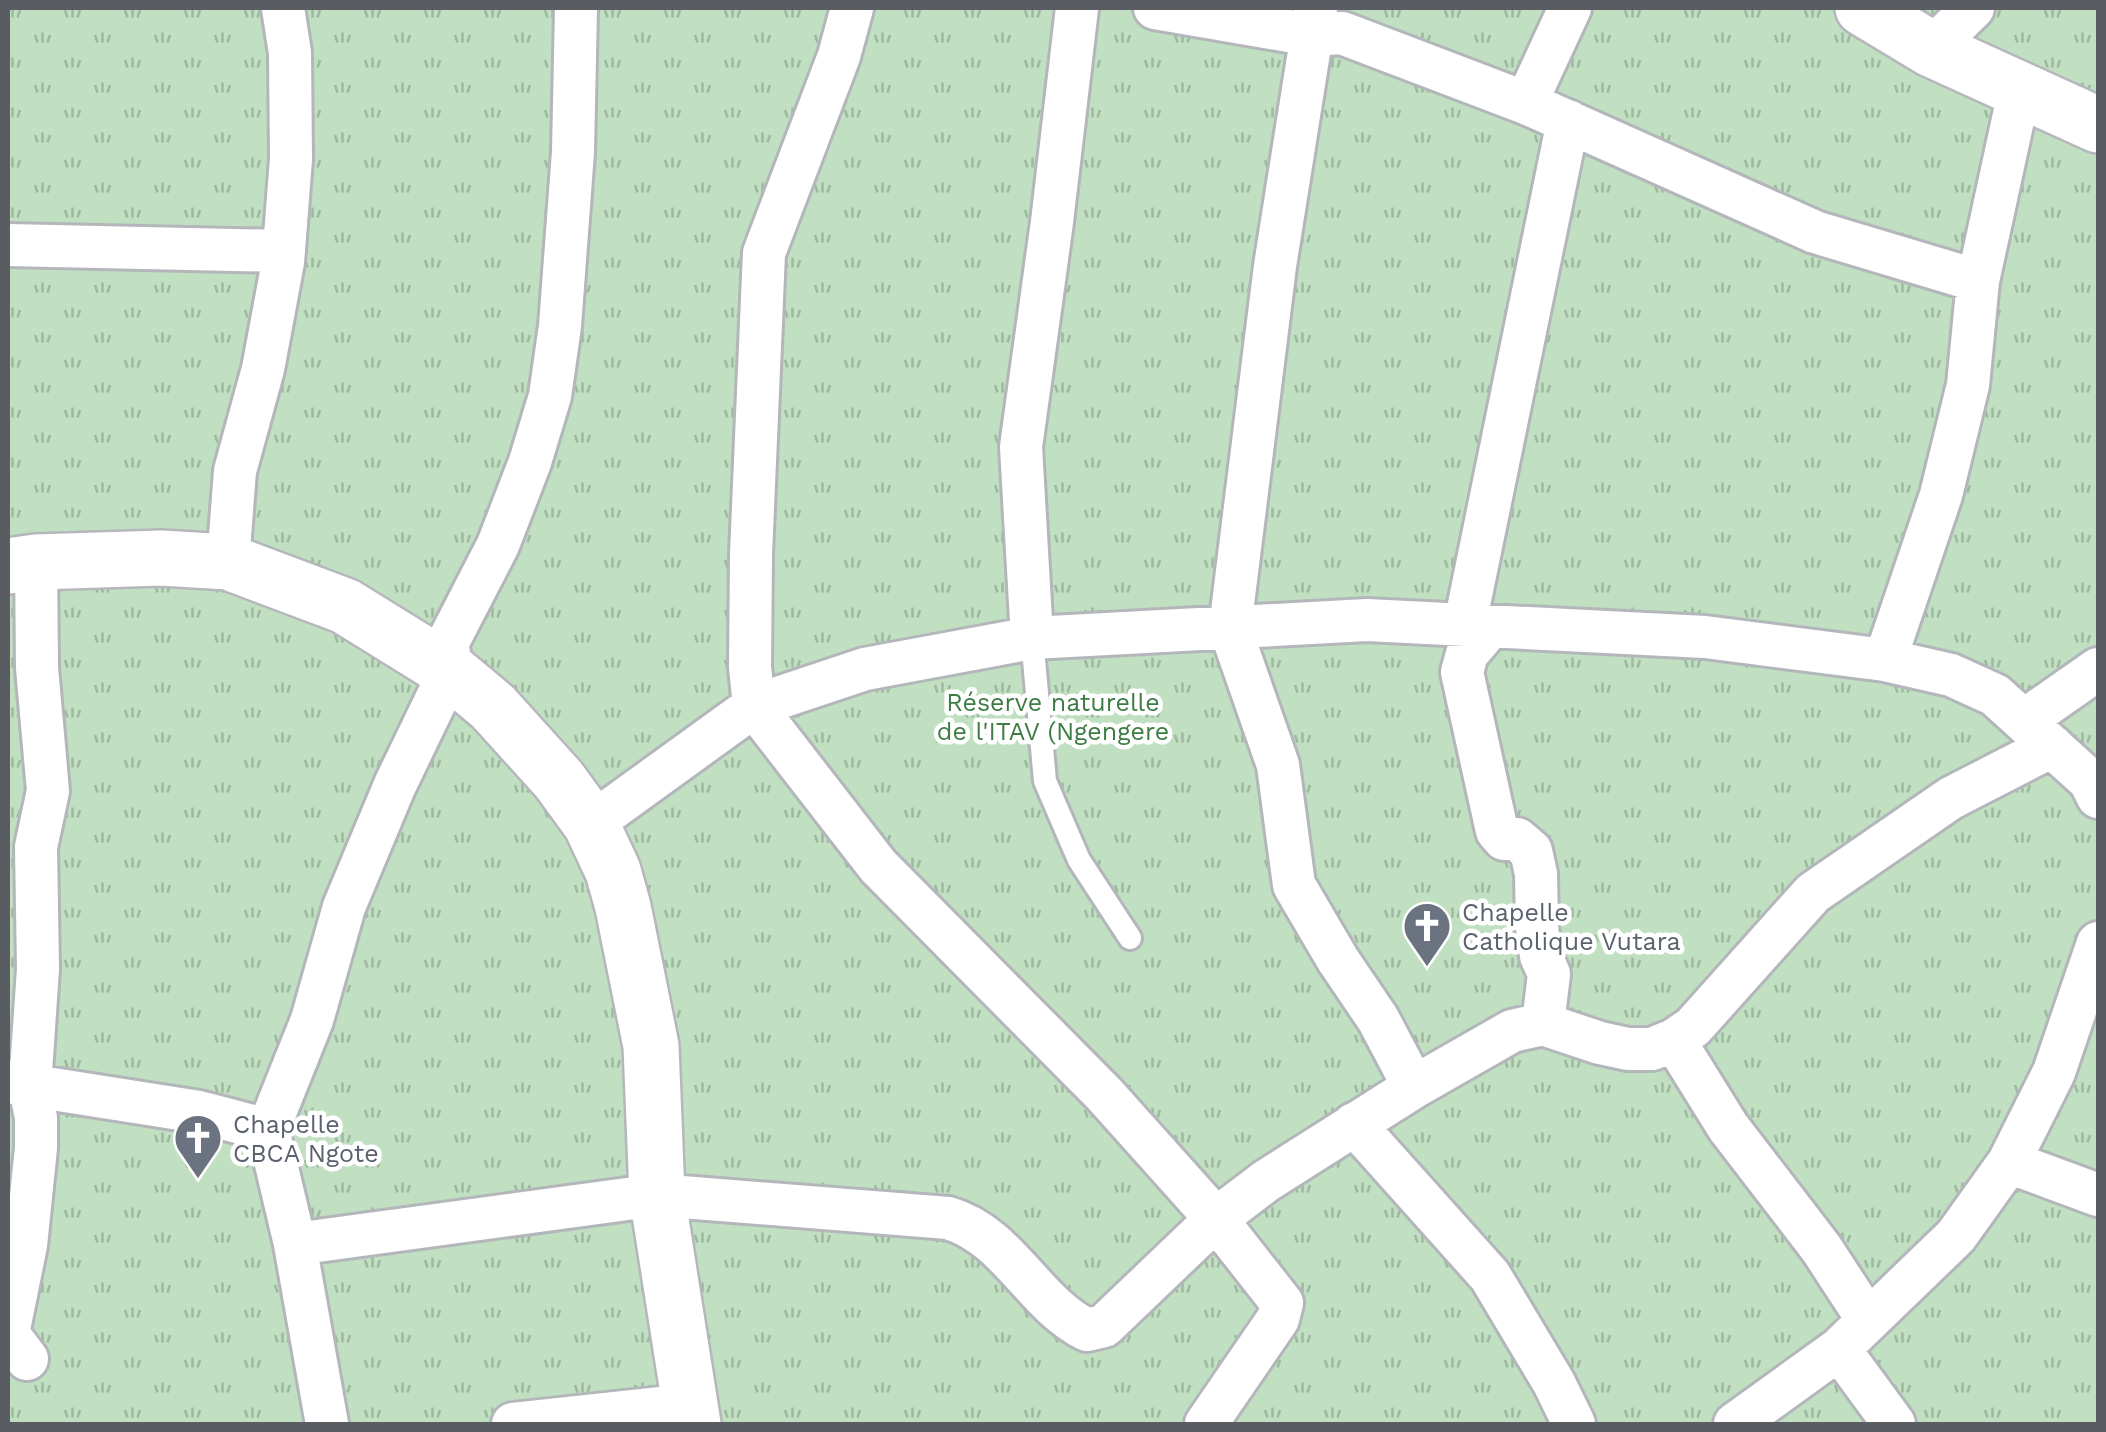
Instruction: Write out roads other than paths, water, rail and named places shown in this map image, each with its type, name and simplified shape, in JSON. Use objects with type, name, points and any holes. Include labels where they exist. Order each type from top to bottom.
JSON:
[{"type":"street","points":[[228,562],[235,471],[263,369],[284,251],[291,159],[290,53],[284,8]]},
{"type":"street","points":[[327,1424],[295,1244],[268,1130],[312,1020],[344,907],[395,784],[450,671],[448,642],[498,545],[550,396],[560,326],[573,152],[576,8]]},
{"type":"street","points":[[852,8],[839,56],[764,253],[751,554],[750,668],[754,706],[878,866],[1105,1095],[1216,1219],[1282,1303],[1278,1319],[1206,1424]]},
{"type":"street","points":[[1032,638],[1020,447],[1077,8]]},
{"type":"street","points":[[1155,8],[1314,21],[1568,121],[1815,232],[1978,281]]},
{"type":"street","points":[[1526,104],[1570,8]]},
{"type":"street","points":[[1863,8],[1931,49],[2098,125]]},
{"type":"street","points":[[1931,49],[1972,8]]},
{"type":"street","points":[[1314,21],[1275,266],[1230,628],[1278,765],[1294,885],[1378,1019],[1414,1088]]},
{"type":"street","points":[[1885,660],[1941,495],[1968,386],[1978,281],[2019,92]]},
{"type":"street","points":[[1543,1024],[1549,974],[1541,956],[1531,850],[1516,839],[1504,839],[1497,831],[1462,672],[1477,626],[1568,121]]},
{"type":"street","points":[[8,246],[284,251]]},
{"type":"street","points":[[27,1359],[8,1334],[26,1244],[36,1148],[36,1118],[19,1084],[38,969],[36,848],[48,791],[37,668],[22,564],[161,558],[228,562],[345,606],[450,671],[493,707],[558,780],[591,824],[613,871],[651,1046],[658,1194],[691,1414],[513,1424]]},
{"type":"street","points":[[591,824],[754,706],[865,669],[1032,638],[1367,620],[1705,637],[1885,660],[1951,675],[1995,695],[2096,786]]},
{"type":"street","points":[[295,1244],[658,1194],[948,1218],[963,1222],[1002,1250],[1069,1321],[1087,1330],[1104,1326],[1216,1219],[1266,1180],[1512,1032],[1543,1024],[1628,1049],[1652,1049],[1674,1040],[1693,1027],[1813,894],[2038,733],[2098,670]]},
{"type":"street","points":[[1735,1424],[1853,1335],[1956,1236],[2009,1162],[2054,1072],[2091,993],[2098,943]]},
{"type":"street","points":[[1674,1040],[1728,1127],[1821,1248],[1853,1335],[1894,1424]]},
{"type":"street","points":[[19,1084],[199,1112],[268,1130]]},
{"type":"street","points":[[1354,1124],[1490,1276],[1554,1382],[1574,1424]]},
{"type":"street","points":[[2009,1162],[2098,1195]]},
{"type":"lane","points":[[1032,638],[1045,782],[1080,860],[1130,938]]},
{"type":"place","name":"Chapelle Catholique Vutara","points":[[1427,968]]},
{"type":"place","name":"Chapelle CBCA Ngote","points":[[198,1180]]},
{"type":"park label","name":"Réserve naturelle de l'ITAV (Ngengere","points":[[1053,716]]}]
